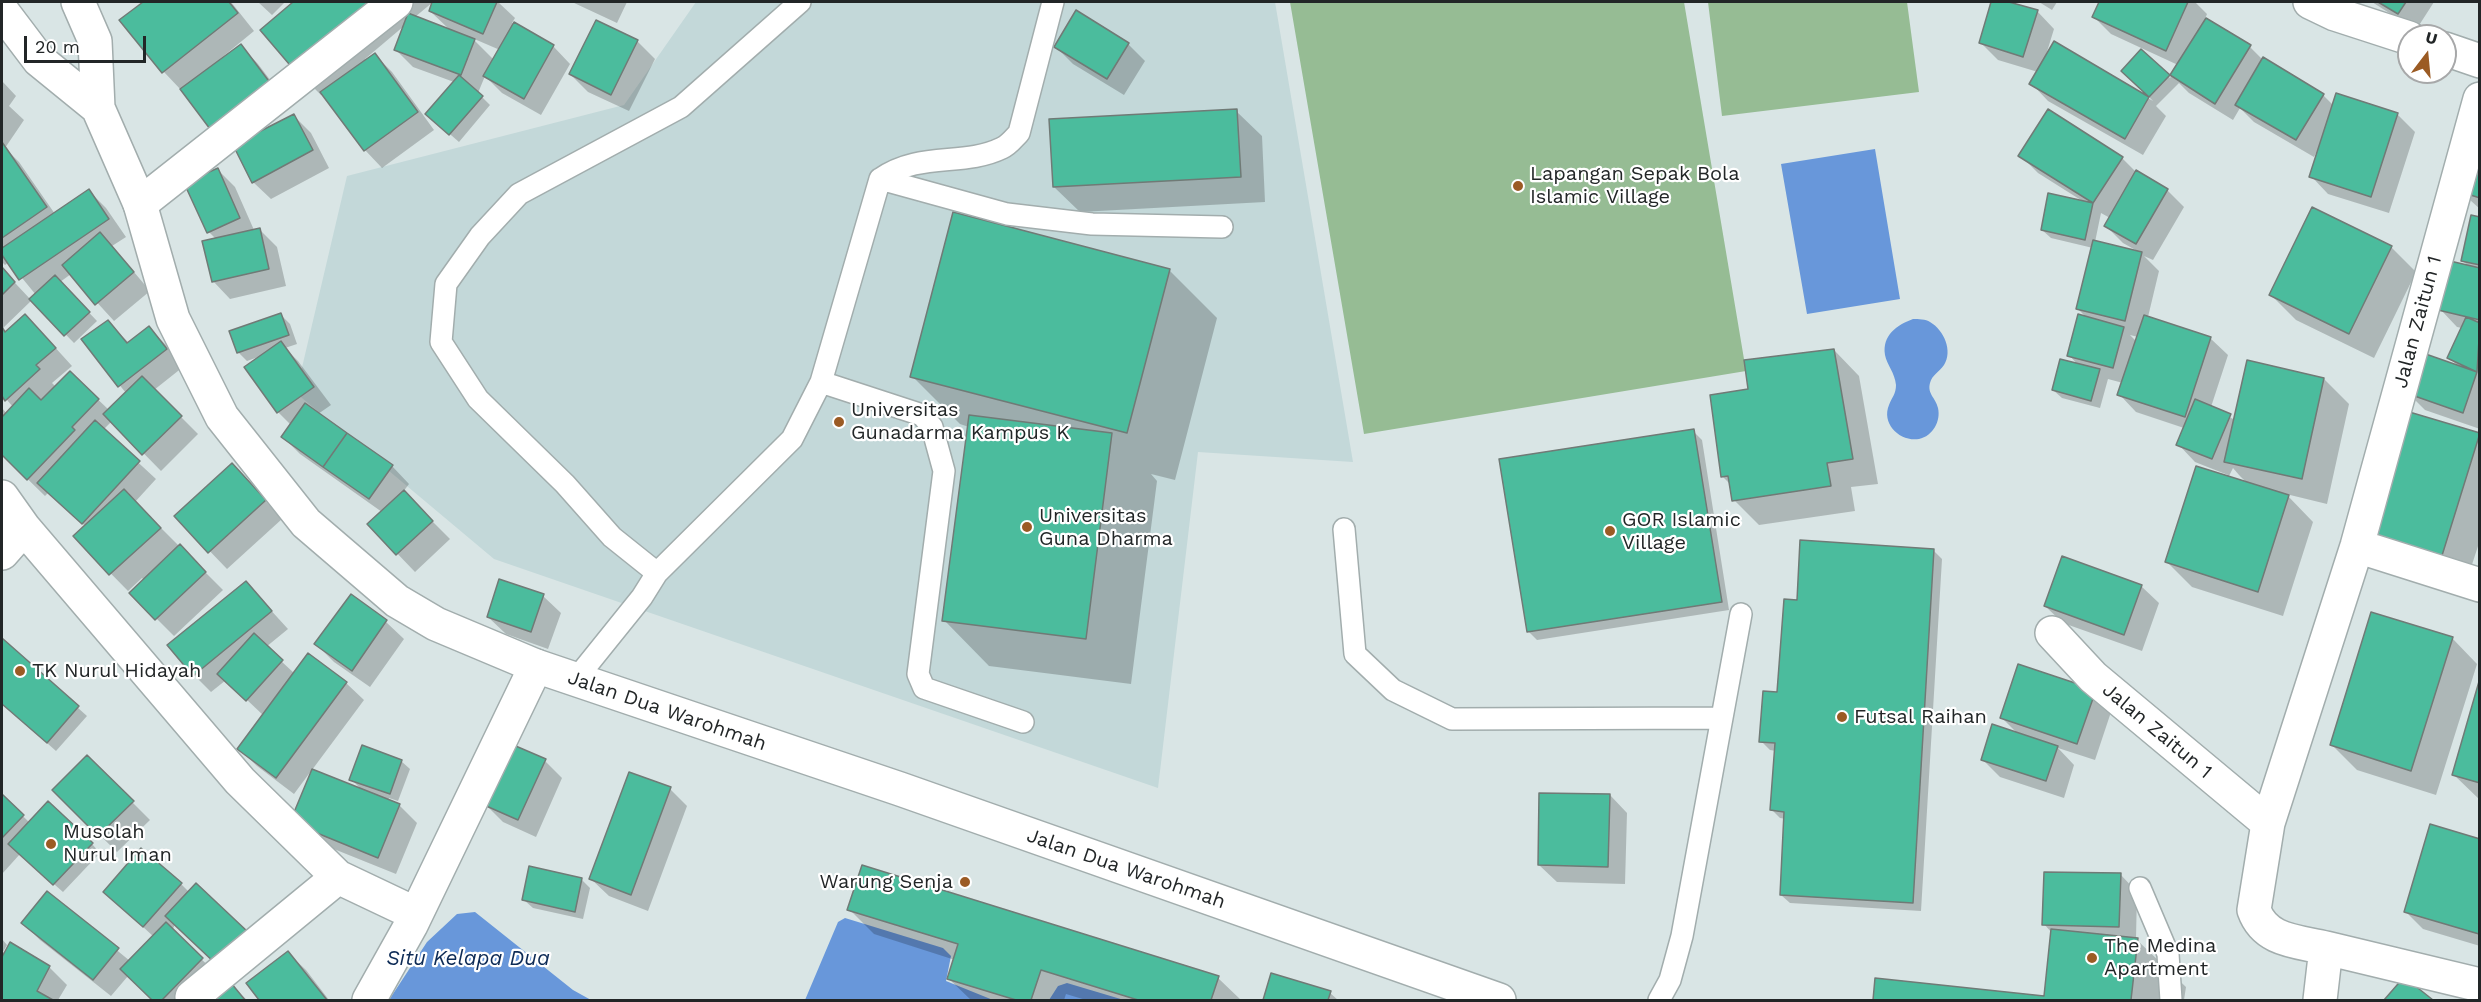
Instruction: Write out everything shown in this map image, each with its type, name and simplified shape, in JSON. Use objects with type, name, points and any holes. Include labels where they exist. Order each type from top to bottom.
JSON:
[{"type":"street","name":"Jalan Dua Warohmah","points":[[78,2],[95,41],[98,108],[140,204],[173,319],[222,417],[306,523],[397,601],[447,629],[536,666],[764,745],[900,789],[1499,1000]]},
{"type":"street","points":[[140,204],[396,2]]},
{"type":"street","points":[[2310,2],[2335,14],[2397,34]]},
{"type":"street","name":"Jalan Dua Warohmah","points":[[2,11],[39,60],[98,108]]},
{"type":"street","points":[[2457,54],[2480,61]]},
{"type":"street","name":"Jalan Zaitun 1","points":[[2480,99],[2357,546],[2268,823],[2253,910],[2258,921],[2275,937],[2480,985]]},
{"type":"street","points":[[2,497],[24,528],[240,781],[338,877],[416,914]]},
{"type":"street","points":[[2,553],[24,528]]},
{"type":"street","points":[[2357,546],[2480,585]]},
{"type":"street","name":"Jalan Zaitun 1","points":[[2052,633],[2092,676],[2268,823]]},
{"type":"street","points":[[369,1000],[416,914],[536,666]]},
{"type":"street","points":[[192,997],[338,877]]},
{"type":"street","points":[[2320,1000],[2325,948]]},
{"type":"lane","points":[[657,573],[612,537],[565,484],[478,399],[441,342],[446,284],[480,236],[519,194],[681,108],[800,2]]},
{"type":"lane","points":[[576,679],[642,597],[657,573],[792,439],[821,382],[880,179],[896,168],[912,164],[989,153],[1005,147],[1019,133],[1053,2]]},
{"type":"lane","points":[[880,179],[1018,216],[1092,224],[1222,227]]},
{"type":"lane","points":[[821,382],[922,415],[932,427],[944,471],[918,674],[924,688],[1023,722]]},
{"type":"lane","points":[[1344,530],[1355,654],[1393,690],[1452,719],[1721,718]]},
{"type":"lane","points":[[1659,1000],[1670,980],[1682,936],[1741,614]]},
{"type":"lane","points":[[2140,888],[2168,954],[2171,1000]]},
{"type":"shaded area","name":"Universitas Gunadarma Kampus K","points":[[696,2],[1275,2],[1353,462],[1198,452],[1158,788],[494,559],[296,393],[347,176],[624,105]]},
{"type":"green space","name":"Lapangan Sepak Bola Islamic Village","points":[[1290,2],[1684,2],[1746,371],[1364,434]]},
{"type":"green space","points":[[1708,2],[1907,2],[1919,92],[1722,116]]},
{"type":"water","points":[[1875,149],[1900,299],[1807,314],[1781,164]]},
{"type":"water","points":[[1913,319],[1926,320],[1939,330],[1946,341],[1948,354],[1944,365],[1932,378],[1929,387],[1938,408],[1937,423],[1928,435],[1919,439],[1899,435],[1890,425],[1887,412],[1896,385],[1885,355],[1886,342],[1888,336],[1901,324]]},
{"type":"water","name":"Situ Kelapa Dua","points":[[475,912],[573,990],[591,1000],[389,1000],[427,942],[457,914]]},
{"type":"water","points":[[845,918],[943,948],[951,956],[946,981],[993,1000],[805,1000],[838,922]]},
{"type":"water","points":[[1067,983],[1124,1000],[1049,1000],[1058,986]]},
{"type":"building","points":[[143,2],[229,2],[238,13],[162,73],[119,20]]},
{"type":"building","points":[[293,2],[379,2],[295,71],[260,30]]},
{"type":"building","points":[[432,2],[497,2],[483,34],[429,11]]},
{"type":"building","points":[[1991,2],[2009,2],[2038,10],[2023,57],[1979,43]]},
{"type":"building","points":[[2099,2],[2188,2],[2166,51],[2092,17]]},
{"type":"building","points":[[2378,2],[2406,2],[2398,14]]},
{"type":"building","points":[[1076,10],[1129,43],[1107,79],[1054,47]]},
{"type":"building","points":[[408,13],[475,39],[461,75],[394,50]]},
{"type":"building","points":[[2206,18],[2251,45],[2215,104],[2170,75]]},
{"type":"building","points":[[596,20],[638,40],[611,95],[569,74]]},
{"type":"building","points":[[514,22],[554,45],[524,99],[483,76]]},
{"type":"building","points":[[2054,41],[2149,97],[2125,139],[2029,84]]},
{"type":"building","points":[[241,44],[274,88],[213,133],[180,89]]},
{"type":"building","points":[[2141,49],[2170,75],[2149,97],[2121,71]]},
{"type":"building","points":[[375,53],[418,112],[364,151],[320,92]]},
{"type":"building","points":[[2263,57],[2324,94],[2296,140],[2235,105]]},
{"type":"building","points":[[459,75],[483,96],[449,135],[425,114]]},
{"type":"building","points":[[2336,93],[2398,113],[2371,197],[2309,177]]},
{"type":"building","points":[[1237,109],[1241,177],[1053,187],[1049,119]]},
{"type":"building","points":[[2048,109],[2123,157],[2093,203],[2018,156]]},
{"type":"building","points":[[294,114],[313,150],[252,183],[233,145]]},
{"type":"building","points":[[2480,133],[2480,198],[2458,191]]},
{"type":"building","points":[[2,142],[47,207],[2,238]]},
{"type":"building","points":[[218,168],[240,218],[207,233],[184,183]]},
{"type":"building","points":[[2136,170],[2168,189],[2136,244],[2104,226]]},
{"type":"building","points":[[89,189],[109,219],[19,280],[2,255],[2,248]]},
{"type":"building","points":[[2048,193],[2093,203],[2085,240],[2041,230]]},
{"type":"building","points":[[2312,207],[2392,246],[2349,334],[2269,295]]},
{"type":"building","points":[[953,212],[1170,269],[1127,433],[910,377]]},
{"type":"building","points":[[2471,215],[2480,217],[2480,265],[2461,261]]},
{"type":"building","points":[[260,228],[269,269],[212,282],[202,241]]},
{"type":"building","points":[[100,232],[134,272],[95,305],[62,265]]},
{"type":"building","points":[[2093,240],[2142,252],[2125,321],[2076,309]]},
{"type":"building","points":[[2450,261],[2480,268],[2480,320],[2438,310]]},
{"type":"building","points":[[2,267],[15,282],[2,295]]},
{"type":"building","points":[[55,275],[90,312],[64,336],[29,299]]},
{"type":"building","points":[[281,313],[289,335],[237,353],[229,331]]},
{"type":"building","points":[[25,314],[56,348],[36,365],[40,369],[5,401],[2,396],[2,327],[5,332]]},
{"type":"building","points":[[2078,314],[2124,327],[2113,368],[2067,356]]},
{"type":"building","points":[[2144,315],[2211,337],[2185,417],[2117,395]]},
{"type":"building","points":[[2466,317],[2480,323],[2477,372],[2447,358]]},
{"type":"building","points":[[108,320],[127,343],[149,326],[167,349],[118,387],[81,339]]},
{"type":"building","points":[[281,341],[314,387],[277,413],[244,367]]},
{"type":"building","points":[[1834,349],[1853,459],[1827,463],[1831,486],[1732,501],[1728,476],[1721,477],[1710,395],[1748,389],[1744,360]]},
{"type":"building","points":[[2420,352],[2477,372],[2463,413],[2406,393]]},
{"type":"building","points":[[2060,359],[2100,369],[2091,401],[2052,390]]},
{"type":"building","points":[[2247,360],[2324,378],[2302,479],[2224,462]]},
{"type":"building","points":[[70,371],[99,399],[72,427],[75,430],[27,480],[2,455],[2,417],[29,388],[41,400]]},
{"type":"building","points":[[142,376],[182,416],[142,455],[103,414]]},
{"type":"building","points":[[2195,399],[2231,414],[2212,459],[2176,445]]},
{"type":"building","points":[[305,403],[347,433],[323,467],[281,437]]},
{"type":"building","points":[[2406,411],[2480,433],[2440,562],[2367,539]]},
{"type":"building","name":"Universitas Guna Dharma","points":[[969,415],[1112,433],[1086,639],[942,621]]},
{"type":"building","points":[[95,420],[140,461],[82,524],[37,483]]},
{"type":"building","name":"GOR Islamic Village","points":[[1694,429],[1722,602],[1527,632],[1499,459]]},
{"type":"building","points":[[347,433],[393,465],[369,499],[323,467]]},
{"type":"building","points":[[232,463],[266,500],[208,553],[174,516]]},
{"type":"building","points":[[2196,466],[2289,495],[2258,592],[2165,562]]},
{"type":"building","points":[[124,489],[161,528],[109,575],[73,536]]},
{"type":"building","points":[[404,490],[433,521],[396,555],[367,524]]},
{"type":"building","name":"Futsal Raihan","points":[[1800,540],[1934,549],[1913,903],[1780,895],[1784,812],[1770,810],[1775,743],[1759,742],[1763,691],[1777,692],[1784,599],[1797,600]]},
{"type":"building","points":[[180,544],[206,572],[155,620],[129,593]]},
{"type":"building","points":[[2062,556],[2142,585],[2124,635],[2044,606]]},
{"type":"building","points":[[499,579],[544,594],[531,632],[487,617]]},
{"type":"building","points":[[246,581],[272,611],[193,676],[167,645]]},
{"type":"building","points":[[351,594],[387,620],[352,671],[314,644]]},
{"type":"building","points":[[2371,612],[2453,637],[2411,771],[2330,745]]},
{"type":"building","points":[[254,633],[283,660],[246,701],[217,674]]},
{"type":"building","name":"TK Nurul Hidayah","points":[[2,638],[79,706],[47,743],[2,704]]},
{"type":"building","points":[[308,653],[347,682],[276,778],[237,749]]},
{"type":"building","points":[[2018,664],[2096,690],[2077,744],[2000,718]]},
{"type":"building","points":[[2480,678],[2480,783],[2452,775]]},
{"type":"building","points":[[1992,724],[2058,746],[2046,781],[1981,760]]},
{"type":"building","points":[[511,744],[546,759],[518,820],[484,805]]},
{"type":"building","points":[[362,745],[402,760],[390,794],[349,780]]},
{"type":"building","points":[[87,755],[134,801],[98,836],[52,790]]},
{"type":"building","points":[[312,769],[400,804],[378,858],[290,822]]},
{"type":"building","points":[[629,772],[671,787],[631,895],[589,879]]},
{"type":"building","points":[[1539,793],[1610,794],[1608,867],[1538,865]]},
{"type":"building","points":[[2,794],[24,815],[2,838]]},
{"type":"building","name":"Musolah Nurul Iman","points":[[48,801],[93,843],[53,885],[8,844]]},
{"type":"building","points":[[2430,824],[2480,839],[2479,934],[2404,912]]},
{"type":"building","points":[[141,848],[182,883],[143,927],[103,892]]},
{"type":"building","points":[[862,865],[1219,976],[1211,1000],[1138,1000],[1041,970],[1031,1000],[1016,1000],[947,979],[958,944],[847,910]]},
{"type":"building","points":[[529,866],[582,878],[575,912],[522,900]]},
{"type":"building","points":[[2044,872],[2121,873],[2119,927],[2042,925]]},
{"type":"building","points":[[196,883],[248,932],[217,965],[165,916]]},
{"type":"building","points":[[47,891],[119,948],[93,980],[21,923]]},
{"type":"building","points":[[166,922],[203,958],[162,1000],[152,1000],[120,969]]},
{"type":"building","name":"The Medina Apartment","points":[[2051,929],[2138,938],[2131,1000],[1873,1000],[1875,978],[2044,996]]},
{"type":"building","points":[[10,942],[50,966],[37,991],[53,1000],[2,1000],[2,957]]},
{"type":"building","points":[[288,951],[327,1000],[259,1000],[246,983]]},
{"type":"building","points":[[1271,973],[1331,991],[1328,1000],[1263,1000]]},
{"type":"building","points":[[2404,977],[2433,1000],[2384,1000]]},
{"type":"building","points":[[227,978],[245,1000],[198,1000]]},
{"type":"place","name":"Lapangan Sepak Bola Islamic Village","points":[[1518,186]]},
{"type":"place","name":"Universitas Gunadarma Kampus K","points":[[839,422]]},
{"type":"place","name":"Universitas Guna Dharma","points":[[1027,527]]},
{"type":"place","name":"GOR Islamic Village","points":[[1610,531]]},
{"type":"place","name":"TK Nurul Hidayah","points":[[20,671]]},
{"type":"place","name":"Futsal Raihan","points":[[1842,717]]},
{"type":"place","name":"Musolah Nurul Iman","points":[[51,844]]},
{"type":"place","name":"Warung Senja","points":[[965,882]]},
{"type":"place","name":"The Medina Apartment","points":[[2092,958]]}]
